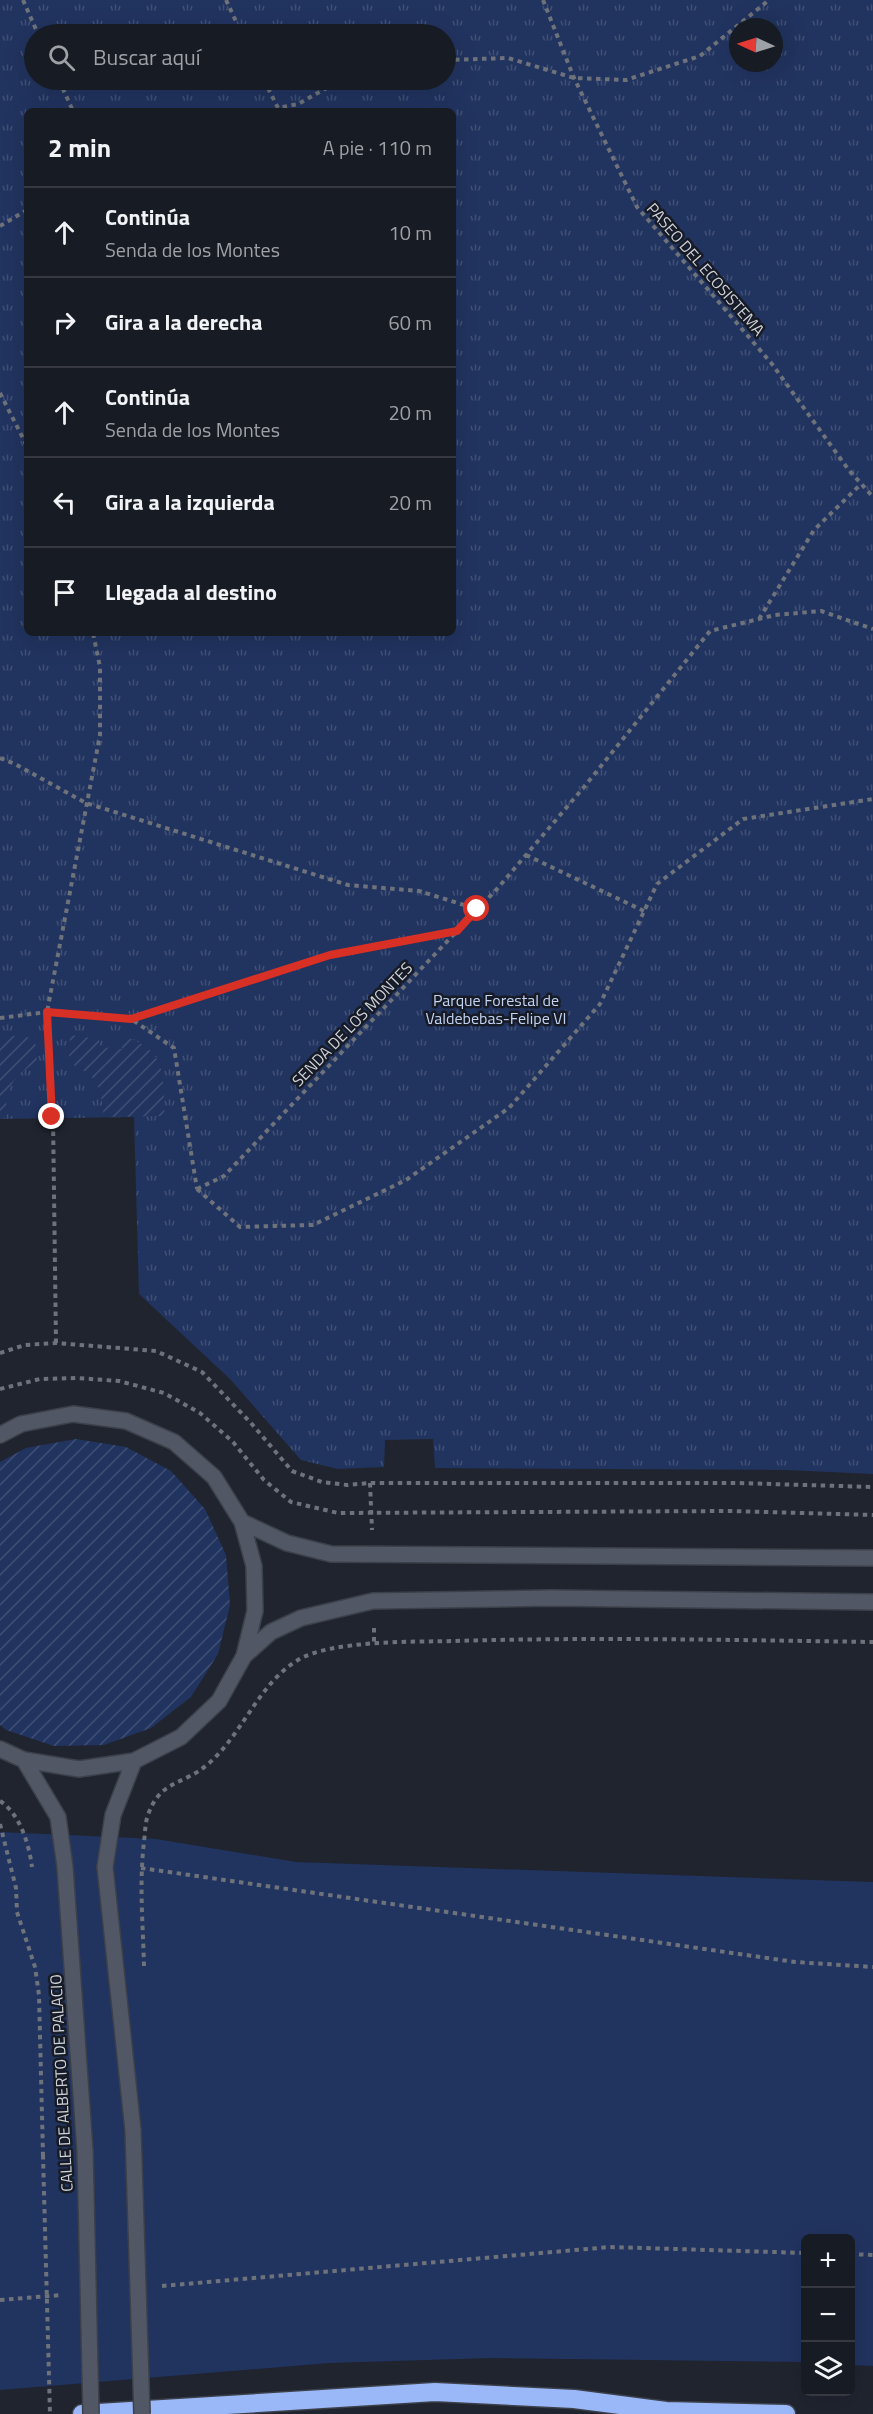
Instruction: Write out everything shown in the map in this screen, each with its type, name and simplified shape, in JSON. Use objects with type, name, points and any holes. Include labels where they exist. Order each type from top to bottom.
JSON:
[{"type":"highway","points":[[82,2414],[435,2392],[574,2399],[666,2411],[786,2414]]},
{"type":"highway","points":[[643,2414],[666,2411]]},
{"type":"street","points":[[0,1435],[21,1424],[73,1414],[126,1420],[174,1442],[214,1477],[242,1522],[254,1566],[255,1611],[244,1656],[219,1701],[181,1737],[134,1761],[79,1769],[24,1760],[0,1749]]},
{"type":"street","points":[[242,1522],[287,1543],[331,1554],[873,1558]]},
{"type":"street","points":[[244,1656],[272,1632],[301,1618],[373,1601],[551,1598],[873,1602]]},
{"type":"street","name":"CALLE DE ALBERTO DE PALACIO","points":[[24,1760],[58,1817],[65,1867],[85,2151],[91,2414]]},
{"type":"street","points":[[134,1761],[113,1815],[105,1867],[134,2130],[142,2414]]},
{"type":"path","points":[[23,0],[34,24]]},
{"type":"path","points":[[226,0],[237,24]]},
{"type":"path","name":"PASEO DEL ECOSISTEMA","points":[[543,0],[574,78],[637,207],[772,364],[873,497]]},
{"type":"path","points":[[456,60],[508,58],[574,78],[626,80],[700,56],[769,0]]},
{"type":"path","points":[[64,90],[72,108]]},
{"type":"path","points":[[269,90],[278,108],[298,104],[323,90]]},
{"type":"path","points":[[0,226],[24,212]]},
{"type":"path","points":[[0,393],[24,440]]},
{"type":"path","points":[[758,619],[814,530],[861,484]]},
{"type":"path","name":"SENDA DE LOS MONTES","points":[[197,1189],[224,1176],[457,931],[584,787],[710,631],[775,615],[821,611],[873,629]]},
{"type":"path","points":[[56,1343],[52,1117],[47,1012],[100,735],[100,667],[94,636]]},
{"type":"path","points":[[0,758],[86,803],[348,885],[419,891],[477,909]]},
{"type":"path","points":[[131,1019],[174,1048],[197,1189],[240,1227],[313,1225],[406,1180],[509,1108],[600,1004],[657,884],[743,819],[873,799]]},
{"type":"path","points":[[526,855],[644,911]]},
{"type":"path","points":[[0,1018],[47,1012],[131,1019],[330,955],[457,931]]},
{"type":"path","points":[[0,1353],[25,1345],[56,1343],[156,1351],[202,1372],[251,1423],[292,1471],[322,1482],[348,1485],[370,1483],[737,1483],[873,1487]]},
{"type":"path","points":[[370,1483],[372,1530]]},
{"type":"path","points":[[338,1513],[730,1511],[873,1515]]},
{"type":"path","points":[[374,1627],[374,1643]]},
{"type":"path","points":[[145,1974],[141,1868],[146,1820],[156,1797],[175,1781],[191,1775],[209,1763],[279,1673],[300,1658],[327,1650],[374,1643],[549,1638],[873,1642]]},
{"type":"path","points":[[0,1801],[9,1807],[29,1845],[32,1867]]},
{"type":"path","points":[[0,1824],[16,1888],[17,1912],[35,1967],[39,1995],[50,2414]]},
{"type":"path","points":[[141,1868],[795,1962],[873,1967]]},
{"type":"path","points":[[153,2287],[610,2247],[801,2253]]},
{"type":"path","points":[[855,2254],[873,2255]]},
{"type":"path","points":[[0,2300],[70,2294]]},
{"type":"green space","name":"Parque Forestal de Valdebebas-Felipe VI","points":[[0,0],[873,0],[873,1474],[787,1470],[435,1468],[433,1439],[385,1440],[384,1467],[338,1469],[301,1460],[230,1379],[139,1294],[134,1117],[0,1119]]},
{"type":"green space","points":[[70,1035],[99,1039],[100,1047],[122,1049],[123,1036],[149,1049],[156,1057],[163,1077],[165,1116],[104,1117],[96,1083],[87,1073],[69,1063]]},
{"type":"green space","points":[[14,1036],[35,1038],[37,1063],[28,1067],[11,1085],[6,1118],[0,1119],[0,1040]]},
{"type":"green space","points":[[76,1439],[126,1447],[171,1471],[205,1509],[226,1555],[230,1605],[218,1654],[191,1697],[151,1728],[104,1745],[54,1746],[6,1730],[0,1725],[0,1462],[26,1448]]},
{"type":"green space","points":[[0,1832],[156,1839],[296,1862],[873,1882],[873,2366],[855,2365],[855,2234],[801,2234],[801,2362],[492,2358],[329,2363],[0,2390]]},
{"type":"route","points":[[52,1117],[47,1012],[131,1019],[224,987],[330,955],[457,931],[477,909]]}]
